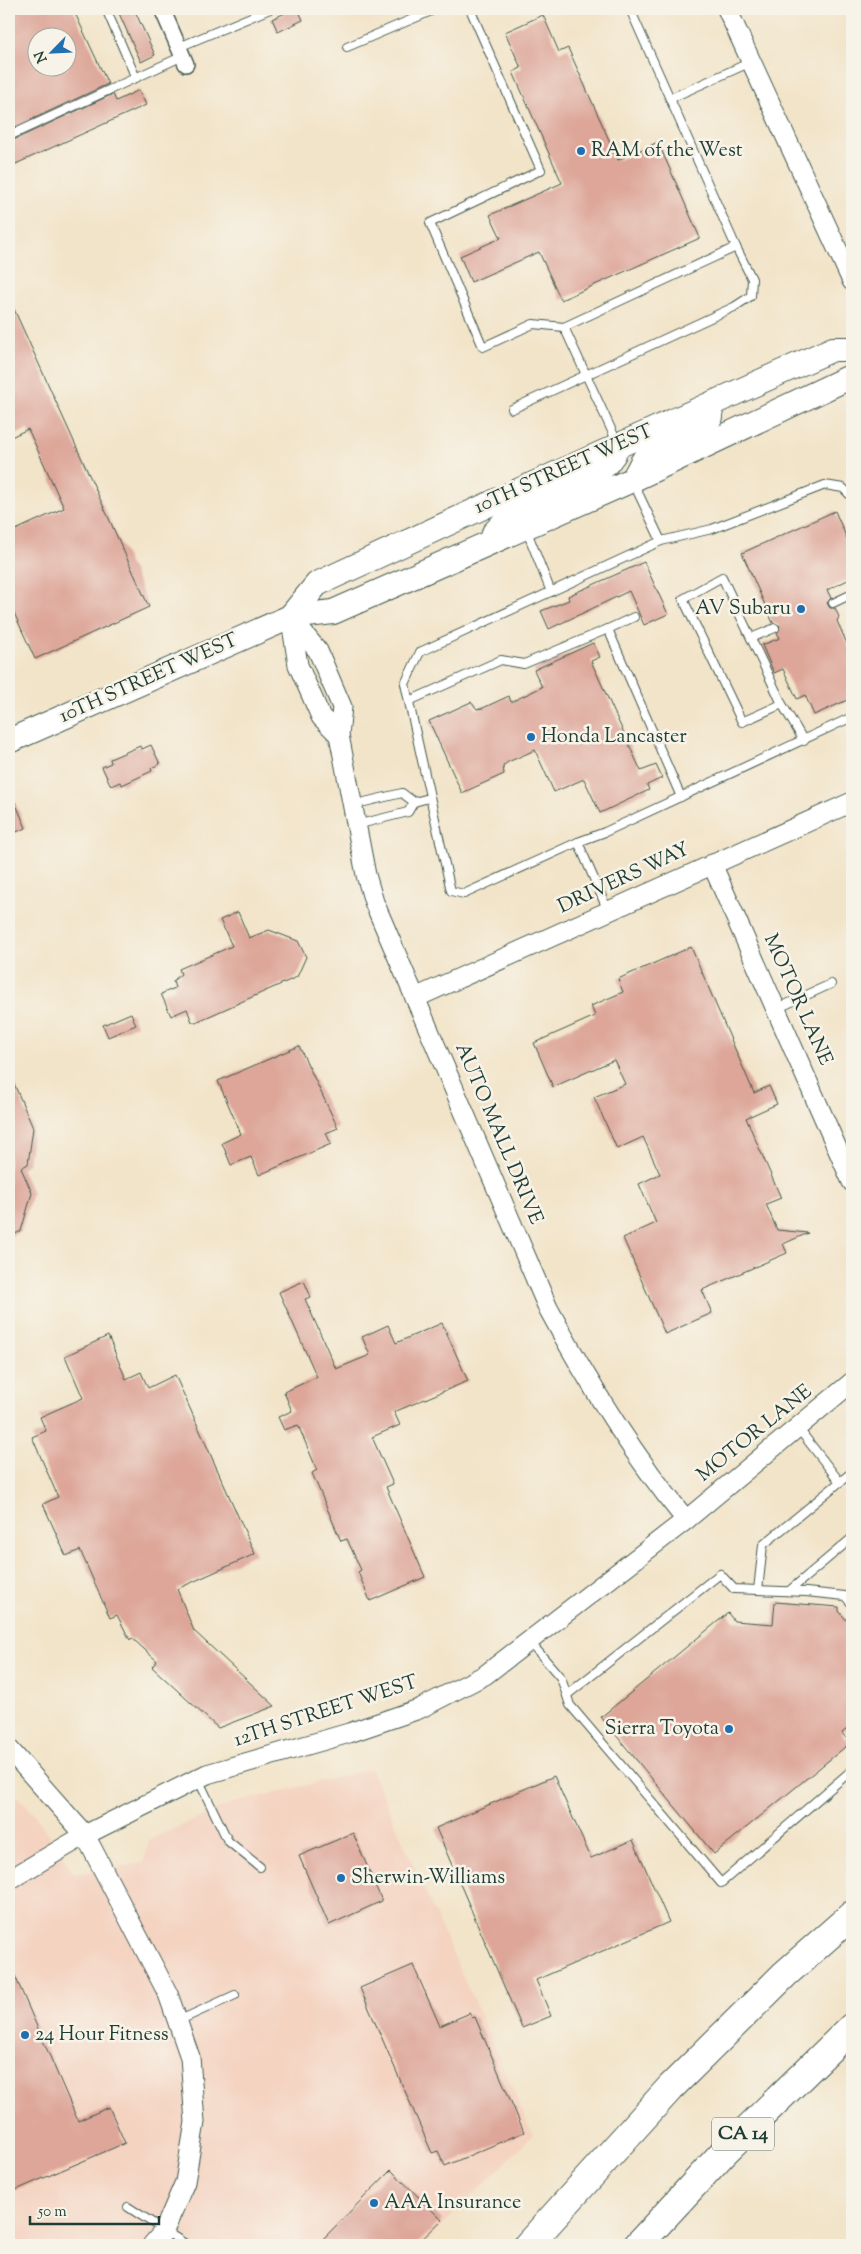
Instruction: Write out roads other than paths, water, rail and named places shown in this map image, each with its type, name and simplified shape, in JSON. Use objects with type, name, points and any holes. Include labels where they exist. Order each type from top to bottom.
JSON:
[{"type":"highway","points":[[528,2245],[670,2088],[785,1974],[852,1915]]},
{"type":"highway","name":"CA 14","points":[[638,2245],[724,2153],[852,2027]]},
{"type":"main road","name":"10TH STREET WEST","points":[[290,617],[317,584],[508,494],[834,349],[852,348]]},
{"type":"main road","name":"10TH STREET WEST","points":[[9,741],[290,617],[332,612],[632,480],[852,376]]},
{"type":"main road","points":[[632,480],[646,458],[660,446],[696,429],[764,380]]},
{"type":"main road","points":[[480,547],[514,514],[589,479],[606,466],[619,446]]},
{"type":"street","points":[[162,9],[182,56]]},
{"type":"street","points":[[727,9],[852,281]]},
{"type":"street","name":"AUTO MALL DRIVE","points":[[290,617],[298,665],[321,717],[340,735],[356,825],[374,902],[548,1308],[580,1369],[613,1421],[657,1485],[686,1520]]},
{"type":"street","name":"DRIVERS WAY","points":[[415,998],[852,802]]},
{"type":"street","name":"MOTOR LANE","points":[[712,864],[852,1182]]},
{"type":"street","name":"MOTOR LANE","points":[[686,1520],[852,1382]]},
{"type":"street","name":"12TH STREET WEST","points":[[9,1880],[85,1835],[197,1778],[349,1733],[419,1709],[485,1675],[686,1520]]},
{"type":"street","points":[[9,1749],[85,1835],[168,1994],[190,2057],[195,2122],[185,2182],[158,2238]]},
{"type":"lane","points":[[106,9],[136,78]]},
{"type":"lane","points":[[9,136],[182,56],[270,9]]},
{"type":"lane","points":[[347,47],[436,9]]},
{"type":"lane","points":[[470,9],[541,170],[430,223],[483,347],[533,324],[564,327],[736,247]]},
{"type":"lane","points":[[512,408],[734,307],[751,296],[752,279],[630,9]]},
{"type":"lane","points":[[671,98],[751,62]]},
{"type":"lane","points":[[564,327],[584,374],[619,446]]},
{"type":"lane","points":[[632,480],[661,541]]},
{"type":"lane","points":[[851,720],[464,894],[451,891],[405,684],[420,652],[661,541],[712,529],[825,485],[843,488],[852,496]]},
{"type":"lane","points":[[525,527],[552,592]]},
{"type":"lane","points":[[782,704],[742,722],[683,599],[722,577],[782,704],[804,741]]},
{"type":"lane","points":[[833,603],[852,594]]},
{"type":"lane","points":[[408,701],[501,660],[524,664],[634,617]]},
{"type":"lane","points":[[751,638],[775,628]]},
{"type":"lane","points":[[608,629],[681,797]]},
{"type":"lane","points":[[352,805],[402,793],[414,802]]},
{"type":"lane","points":[[356,825],[408,812],[414,802],[429,798]]},
{"type":"lane","points":[[578,842],[608,911]]},
{"type":"lane","points":[[776,1009],[831,984]]},
{"type":"lane","points":[[798,1428],[840,1482]]},
{"type":"lane","points":[[758,1590],[763,1545],[852,1472]]},
{"type":"lane","points":[[788,1591],[852,1538]]},
{"type":"lane","points":[[568,1694],[720,1574],[734,1589],[845,1596],[852,1604]]},
{"type":"lane","points":[[529,1641],[562,1678],[570,1705],[721,1883],[852,1770]]},
{"type":"lane","points":[[197,1778],[228,1840],[260,1867]]},
{"type":"lane","points":[[178,2021],[235,1995]]},
{"type":"lane","points":[[128,2207],[158,2238],[188,2245]]},
{"type":"place","name":"RAM of the West","points":[[581,151]]},
{"type":"place","name":"AV Subaru","points":[[801,609]]},
{"type":"place","name":"Honda Lancaster","points":[[531,737]]},
{"type":"place","name":"Sierra Toyota","points":[[729,1729]]},
{"type":"place","name":"Sherwin-Williams","points":[[341,1878]]},
{"type":"place","name":"24 Hour Fitness","points":[[25,2035]]},
{"type":"place","name":"AAA Insurance","points":[[374,2203]]}]
